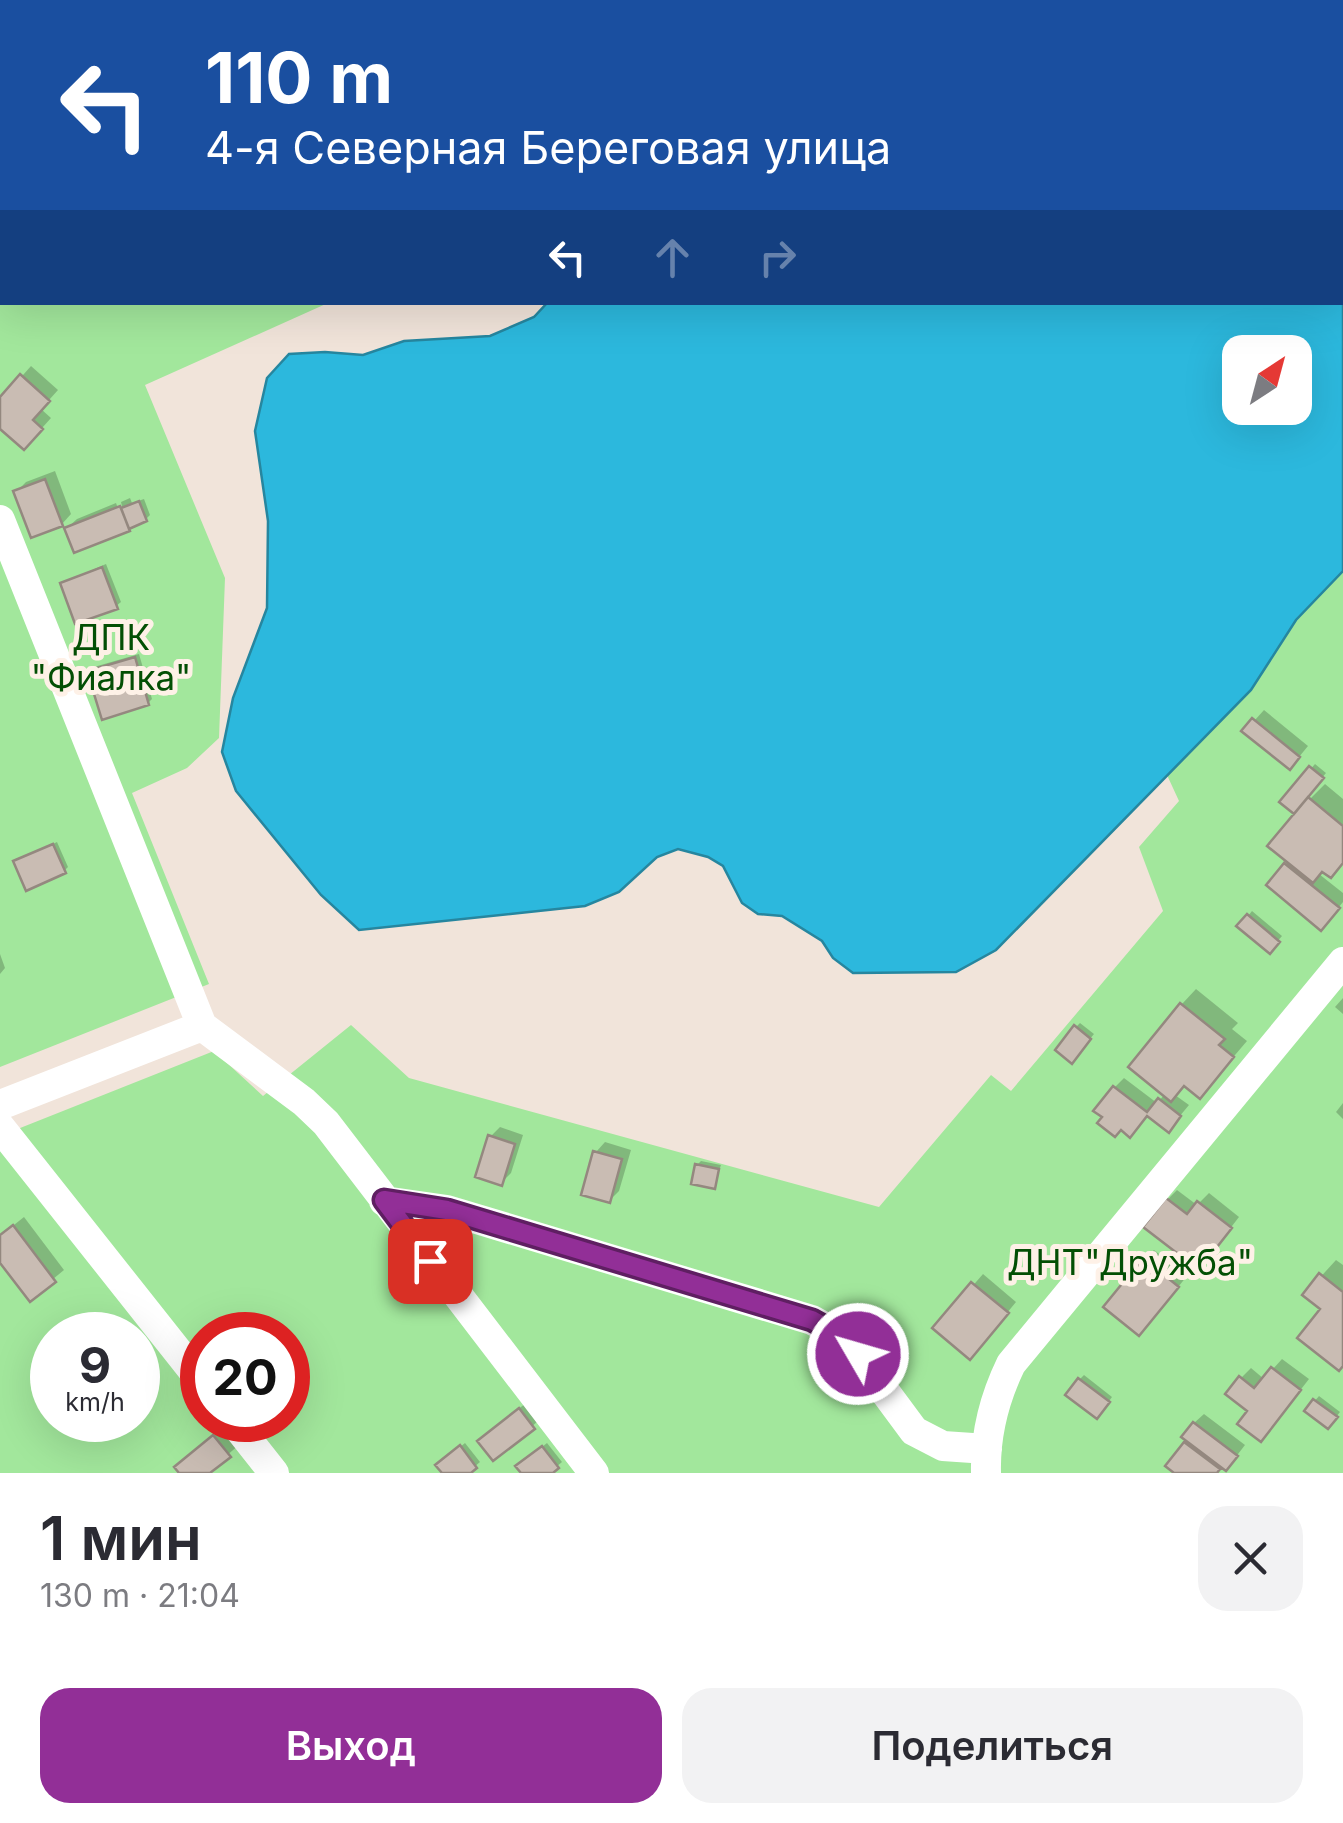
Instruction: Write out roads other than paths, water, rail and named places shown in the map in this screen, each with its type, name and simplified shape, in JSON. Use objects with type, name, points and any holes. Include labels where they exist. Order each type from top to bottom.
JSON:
[{"type":"street","points":[[0,520],[202,1026],[326,1123],[594,1473]]},
{"type":"street","points":[[384,1200],[447,1210],[812,1320],[839,1335],[858,1354],[914,1430],[943,1446],[987,1461],[988,1428],[998,1390],[1011,1364],[1343,962]]},
{"type":"street","points":[[0,1105],[202,1026]]},
{"type":"street","points":[[0,1127],[180,1354]]},
{"type":"street","points":[[249,1442],[274,1473]]},
{"type":"water","points":[[545,305],[1343,305],[1343,571],[1296,620],[1251,690],[996,950],[956,972],[853,973],[833,958],[822,941],[782,916],[758,914],[742,903],[723,866],[708,857],[678,849],[657,857],[619,892],[585,906],[359,930],[321,895],[236,791],[222,752],[233,698],[267,608],[268,521],[255,431],[267,378],[289,354],[363,355],[404,341],[490,336],[534,317]]},
{"type":"park label","name":"ДПК \"Фиалка\"","points":[[111,658]]},
{"type":"park label","name":"ДНТ\"Дружба\"","points":[[1130,1263]]}]
